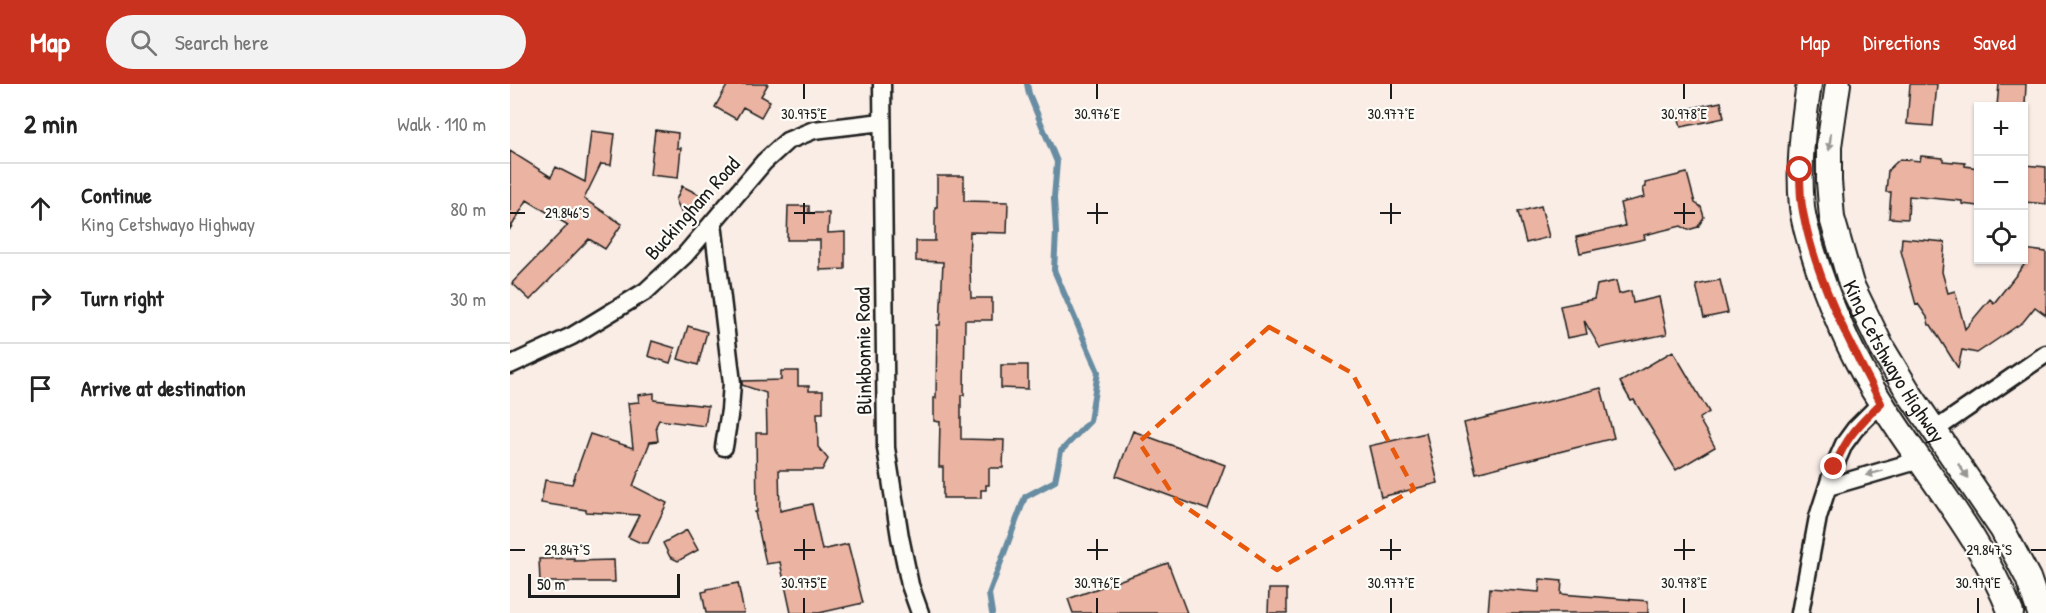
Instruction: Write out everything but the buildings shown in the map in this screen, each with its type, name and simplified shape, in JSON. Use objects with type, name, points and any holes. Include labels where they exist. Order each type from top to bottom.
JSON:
[{"type":"main road","name":"King Cetshwayo Highway","points":[[1809,84],[1800,170],[1804,218],[1810,245],[1826,291],[1848,341],[1881,403],[1967,528],[2003,592],[2011,613]]},
{"type":"main road","name":"King Cetshwayo Highway","points":[[1838,84],[1829,146],[1829,181],[1832,219],[1851,284],[1882,348],[1911,396],[2002,529],[2028,578],[2040,613]]},
{"type":"street","name":"Blinkbonnie Road","points":[[882,84],[886,448],[900,537],[910,585],[920,613]]},
{"type":"street","name":"Buckingham Road","points":[[510,365],[572,336],[646,291],[686,255],[764,162],[787,141],[814,130],[882,122]]},
{"type":"street","points":[[713,223],[732,383],[724,447]]},
{"type":"street","points":[[1935,429],[2046,354]]},
{"type":"street","points":[[1800,613],[1816,527],[1844,444],[1855,429],[1881,403]]},
{"type":"street","points":[[1828,487],[1920,460]]},
{"type":"highlighted area","points":[[1269,327],[1352,373],[1414,489],[1277,570],[1177,501],[1139,442]]},
{"type":"waterway","points":[[992,613],[989,594],[1025,497],[1055,481],[1061,451],[1090,421],[1098,372],[1054,270],[1056,232],[1054,198],[1057,162],[1027,84]]},
{"type":"route","points":[[1800,170],[1802,209],[1810,245],[1826,291],[1848,341],[1881,403],[1855,429],[1844,444],[1834,467]]}]
